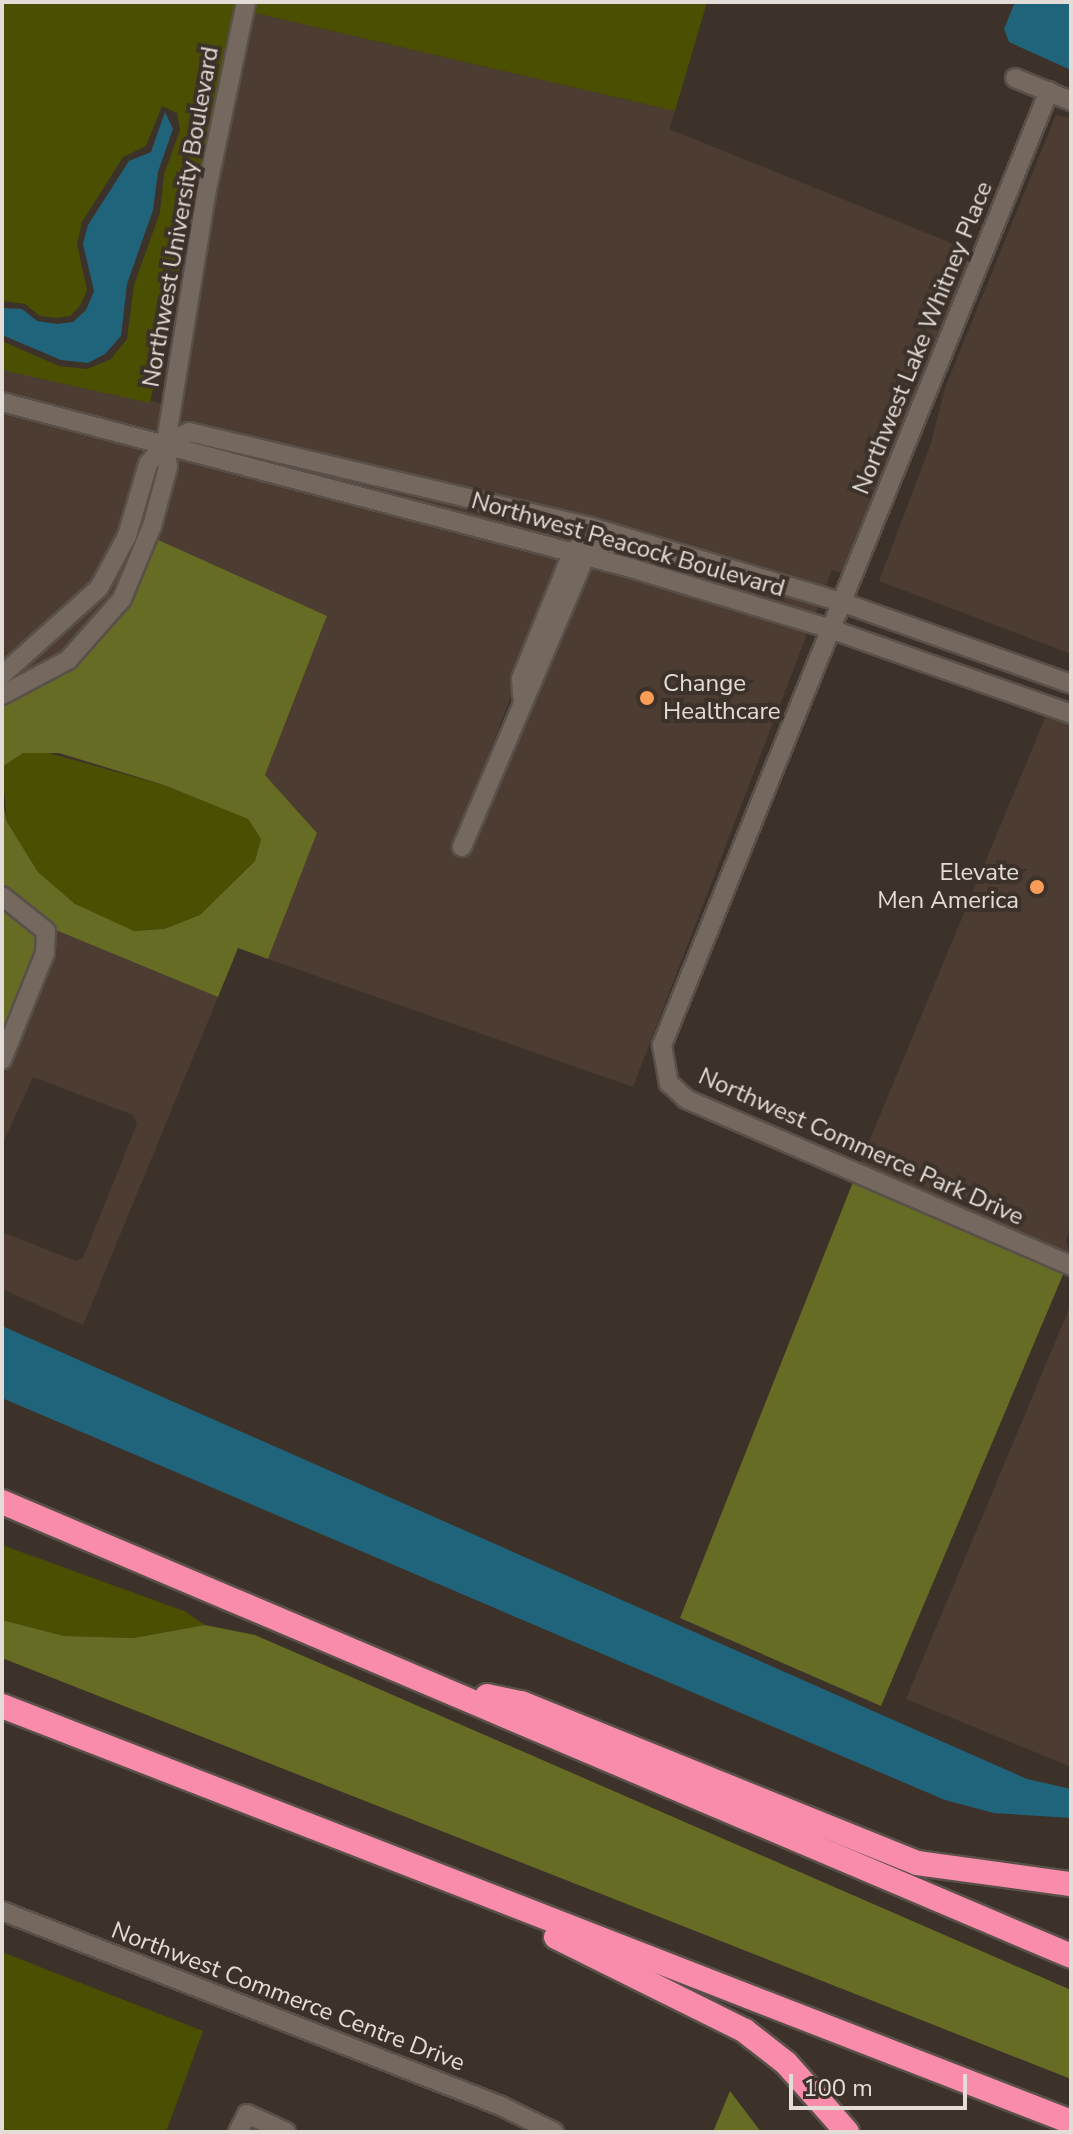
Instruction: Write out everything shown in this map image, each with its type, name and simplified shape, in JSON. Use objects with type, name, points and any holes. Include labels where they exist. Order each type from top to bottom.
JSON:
[{"type":"highway","points":[[2,1502],[1071,1956]]},
{"type":"highway","points":[[430,1683],[521,1703],[917,1863],[1071,1884]]},
{"type":"highway","points":[[2,1706],[1071,2122]]},
{"type":"highway","points":[[463,1885],[541,1930],[745,2031],[786,2063],[847,2132]]},
{"type":"street","name":"Northwest University Boulevard","points":[[2,695],[68,660],[122,599],[152,526],[168,467],[166,442],[206,194],[246,2]]},
{"type":"street","points":[[1015,78],[1071,101]]},
{"type":"street","name":"Northwest Lake Whitney Place","points":[[841,602],[1049,91]]},
{"type":"street","name":"Northwest Peacock Boulevard","points":[[2,402],[166,442],[189,454],[579,553],[830,629],[1071,714]]},
{"type":"street","name":"Northwest Peacock Boulevard","points":[[166,442],[189,432],[354,468],[712,563],[841,602],[1071,684]]},
{"type":"street","points":[[2,675],[99,588],[127,536],[148,464],[166,442]]},
{"type":"street","points":[[462,847],[522,696],[521,679],[579,553],[601,540],[687,565],[712,563]]},
{"type":"street","name":"Northwest Commerce Park Drive","points":[[841,602],[668,1025],[662,1045],[669,1083],[714,1112],[1071,1266]]},
{"type":"street","points":[[2,896],[46,931],[45,953],[2,1060]]},
{"type":"street","name":"Northwest Commerce Centre Drive","points":[[2,1911],[501,2106],[554,2132]]},
{"type":"street","points":[[238,2132],[247,2114],[286,2132]]},
{"type":"shaded area","points":[[2,2],[239,2],[150,403],[2,370],[2,341],[59,366],[87,369],[111,359],[127,339],[134,285],[160,212],[164,174],[180,130],[177,113],[162,106],[146,146],[123,157],[82,222],[77,244],[87,290],[80,306],[70,316],[40,316],[25,304],[2,301]]},
{"type":"shaded area","points":[[253,2],[707,2],[675,111],[251,12]]},
{"type":"shaded area","points":[[251,12],[675,111],[669,129],[976,253],[845,574],[832,570],[824,591],[443,483],[191,426],[175,431],[212,196]]},
{"type":"shaded area","points":[[1056,115],[1071,118],[1071,654],[879,581],[931,443],[945,388]]},
{"type":"shaded area","points":[[2,370],[165,404],[161,434],[2,396]]},
{"type":"shaded area","points":[[2,408],[154,445],[121,534],[93,584],[2,666]]},
{"type":"shaded area","points":[[191,438],[595,535],[572,544],[180,443]]},
{"type":"shaded area","points":[[174,453],[564,555],[453,850],[465,855],[590,563],[809,629],[633,1087],[268,959],[317,833],[265,775],[327,617],[154,538]]},
{"type":"shaded area","points":[[160,459],[145,523],[116,595],[63,655],[2,687],[105,591]]},
{"type":"shaded area","points":[[589,548],[619,551],[685,571],[712,570],[820,602],[814,617]]},
{"type":"shaded area","points":[[1048,711],[1071,720],[1071,1224],[1066,1240],[1071,1259],[858,1168]]},
{"type":"shaded area","points":[[38,750],[164,785],[248,819],[261,839],[255,861],[200,915],[164,929],[134,931],[108,923],[75,904],[38,872],[7,822],[2,767],[23,753]]},
{"type":"shaded area","points":[[54,928],[218,997],[83,1325],[2,1289],[2,1232],[76,1261],[83,1258],[137,1124],[133,1115],[33,1077],[2,1145],[2,1079],[52,956]]},
{"type":"shaded area","points":[[1071,1304],[1071,1767],[906,1699]]},
{"type":"shaded area","points":[[2,1545],[184,1611],[205,1625],[133,1638],[64,1636],[2,1620]]},
{"type":"shaded area","points":[[2,1952],[203,2031],[166,2132],[2,2132]]},
{"type":"green space","points":[[154,538],[327,616],[265,775],[317,833],[268,959],[238,948],[218,997],[51,928],[2,888],[2,798],[7,822],[38,872],[75,904],[134,931],[164,929],[200,915],[255,861],[261,839],[248,819],[164,785],[59,753],[23,753],[2,767],[2,702],[73,664]]},
{"type":"green space","points":[[2,903],[39,933],[38,952],[2,1038]]},
{"type":"green space","points":[[853,1182],[1065,1270],[881,1706],[680,1618]]},
{"type":"green space","points":[[2,1620],[64,1636],[133,1638],[205,1625],[255,1635],[1071,1990],[1071,2079],[2,1658]]},
{"type":"green space","points":[[730,2091],[761,2132],[713,2132]]},
{"type":"water","points":[[1015,2],[1071,2],[1071,70],[1009,42],[1004,29]]},
{"type":"water","points":[[165,112],[173,129],[158,172],[153,210],[127,284],[121,336],[105,354],[88,363],[61,360],[2,335],[2,308],[22,309],[37,321],[57,324],[73,322],[86,310],[94,291],[83,244],[88,225],[129,161],[151,152]]},
{"type":"water","points":[[2,1326],[1027,1779],[1071,1789],[1071,1818],[994,1813],[945,1800],[2,1398]]},
{"type":"place","name":"Change Healthcare","points":[[647,698]]},
{"type":"place","name":"Elevate Men America","points":[[1037,887]]}]
